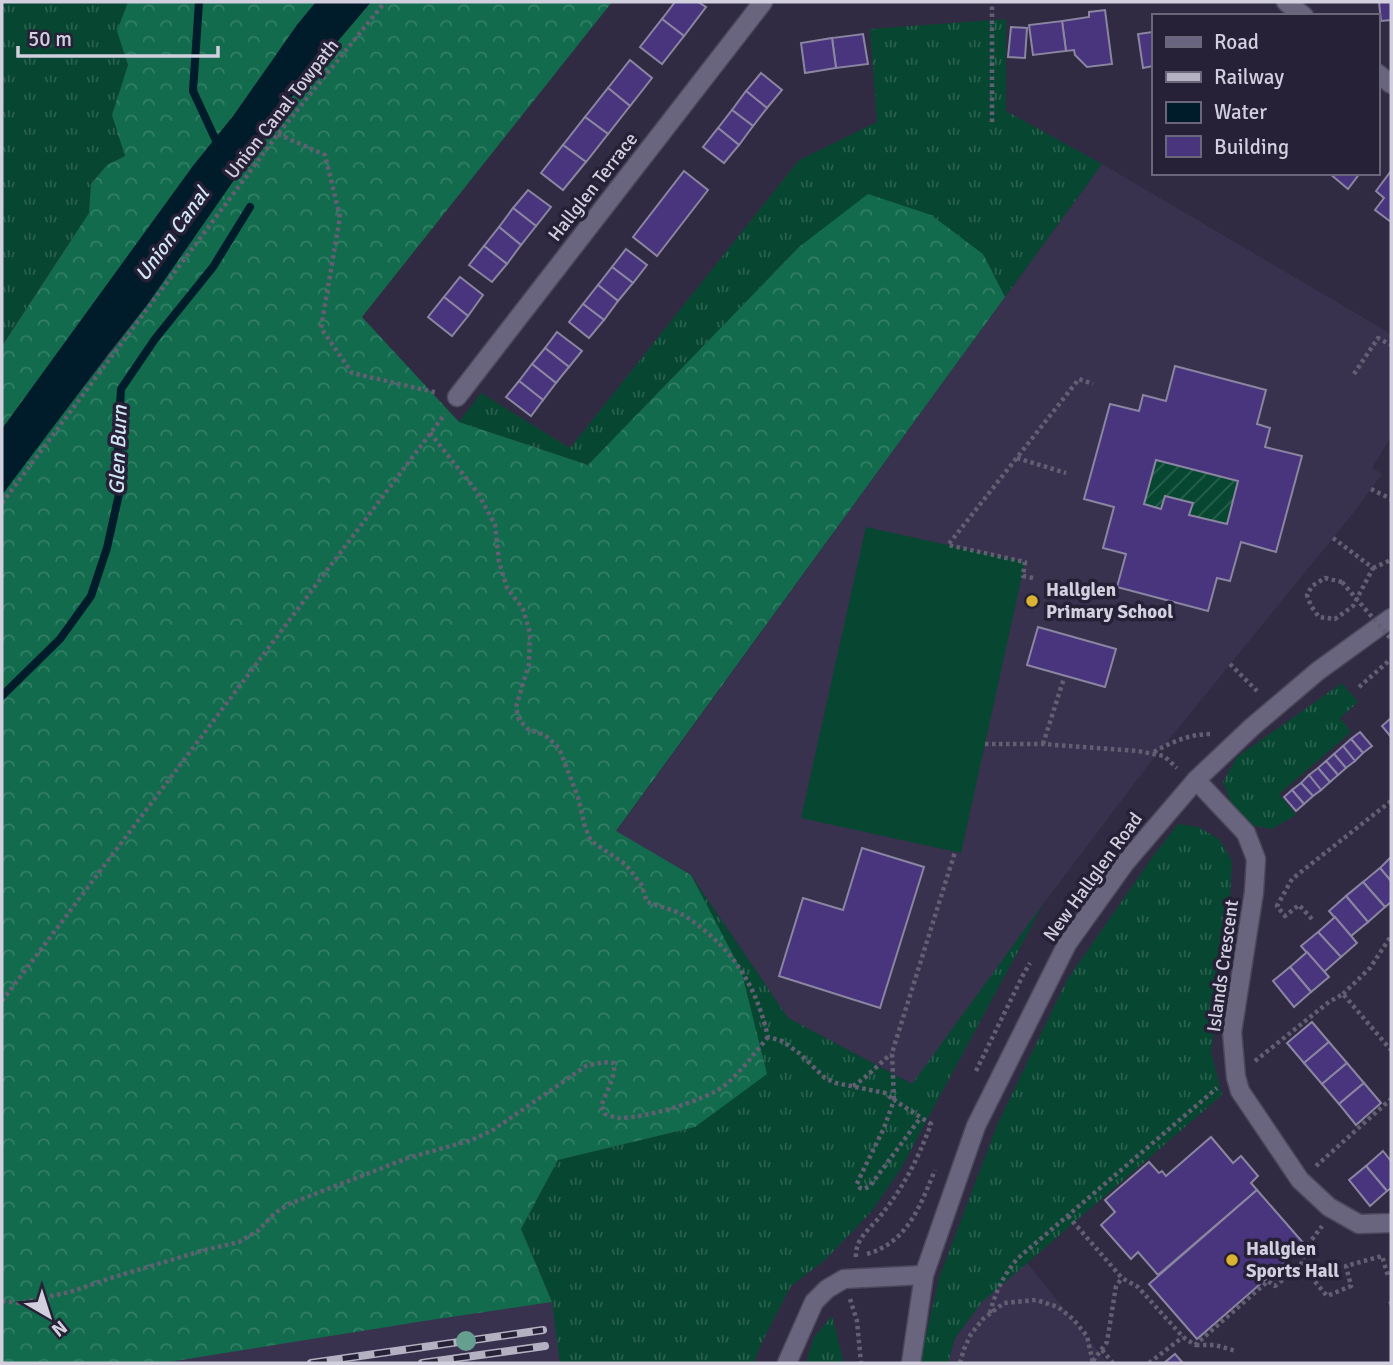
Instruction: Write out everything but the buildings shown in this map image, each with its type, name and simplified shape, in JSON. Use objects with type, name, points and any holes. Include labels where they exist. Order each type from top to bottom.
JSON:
[{"type":"street","name":"Hallglen Terrace","points":[[457,397],[763,2]]},
{"type":"street","points":[[1286,2],[1301,14]]},
{"type":"street","name":"New Hallglen Road","points":[[912,1363],[925,1275],[976,1126],[1067,944],[1125,863],[1196,780],[1252,727],[1318,671],[1391,618]]},
{"type":"street","name":"Islands Crescent","points":[[1196,780],[1246,833],[1256,859],[1254,892],[1232,1032],[1240,1091],[1300,1180],[1329,1207],[1359,1224],[1391,1223]]},
{"type":"street","points":[[787,1363],[814,1302],[827,1289],[845,1279],[925,1275]]},
{"type":"path","name":"Union Canal Towpath","points":[[2,503],[278,134],[385,2]]},
{"type":"path","points":[[992,2],[992,122]]},
{"type":"path","points":[[2,1001],[457,397],[352,373],[329,340],[321,328],[340,217],[325,155],[278,134]]},
{"type":"path","points":[[1354,374],[1378,338],[1391,345]]},
{"type":"path","points":[[1033,578],[1023,576],[1025,562],[948,545],[1079,379],[1093,384]]},
{"type":"path","points":[[430,433],[478,493],[495,526],[499,562],[507,588],[523,609],[530,633],[529,664],[516,707],[519,720],[529,730],[545,735],[559,748],[591,841],[625,864],[641,884],[648,902],[686,917],[718,943],[741,970],[757,999],[768,1037]]},
{"type":"path","points":[[1017,458],[1066,473]]},
{"type":"path","points":[[1371,489],[1391,499]]},
{"type":"path","points":[[1333,538],[1373,568]]},
{"type":"path","points":[[1391,569],[1389,561],[1373,568],[1353,606],[1335,619],[1319,617],[1307,596],[1312,586],[1325,578],[1342,582],[1391,639]]},
{"type":"path","points":[[1359,687],[1391,659]]},
{"type":"path","points":[[1230,664],[1257,691]]},
{"type":"path","points":[[1043,744],[1064,678]]},
{"type":"path","points":[[1153,753],[1171,743],[1200,734],[1210,734]]},
{"type":"path","points":[[985,744],[1043,744],[1153,753],[1164,756],[1177,768]]},
{"type":"path","points":[[1312,919],[1299,905],[1285,916],[1277,906],[1292,879],[1391,801]]},
{"type":"path","points":[[921,1117],[870,1185],[864,1189],[860,1188],[857,1184],[884,1128],[894,1100],[892,1053],[955,852]]},
{"type":"path","points":[[990,1313],[994,1296],[1017,1259],[1215,1089],[1236,1077],[1329,1002],[1343,994],[1370,968],[1391,936]]},
{"type":"path","points":[[1343,994],[1391,1050]]},
{"type":"path","points":[[768,1037],[782,1041],[799,1053],[825,1078],[836,1083],[885,1093],[931,1124],[910,1175],[858,1243],[856,1257]]},
{"type":"path","points":[[2,1301],[19,1303],[70,1292],[201,1251],[239,1242],[259,1230],[275,1213],[289,1204],[408,1158],[472,1140],[493,1130],[586,1066],[614,1063],[615,1072],[601,1106],[605,1114],[617,1119],[641,1116],[699,1098],[721,1088],[739,1073],[768,1037]]},
{"type":"path","points":[[853,1086],[866,1078],[892,1053]]},
{"type":"path","points":[[1300,1180],[1391,1100]]},
{"type":"path","points":[[1068,1216],[1122,1278],[1138,1287],[1183,1337],[1195,1345],[1215,1345],[1236,1352]]},
{"type":"path","points":[[1195,1345],[1268,1281],[1275,1286],[1301,1265],[1307,1246],[1328,1218]]},
{"type":"path","points":[[1301,1265],[1327,1296],[1351,1286],[1346,1266],[1382,1256],[1388,1276],[1391,1275]]},
{"type":"path","points":[[1093,1362],[1107,1342],[1116,1286],[1122,1278]]},
{"type":"path","points":[[845,1279],[857,1321],[861,1363]]},
{"type":"path","points":[[960,1363],[971,1334],[982,1319],[1004,1303],[1036,1300],[1058,1307],[1073,1319],[1087,1336],[1093,1362]]},
{"type":"path","points":[[1149,1363],[1183,1337]]},
{"type":"path","points":[[1102,1350],[1113,1363]]},
{"type":"shaded area","name":"Hallglen Primary School","points":[[1102,164],[1391,334],[1391,437],[1372,468],[1382,474],[1354,512],[1149,764],[913,1084],[788,1018],[691,875],[616,832]]},
{"type":"shaded area","points":[[469,1219],[689,1363],[2,1363]]},
{"type":"shaded area","points":[[1026,1262],[1108,1363],[948,1363],[955,1338],[982,1302]]},
{"type":"green space","points":[[2,2],[128,2],[117,31],[128,65],[112,115],[125,156],[107,165],[91,183],[89,213],[2,345]]},
{"type":"green space","points":[[128,2],[316,2],[2,429],[2,346],[89,213],[91,184],[107,165],[125,156],[112,115],[128,65],[117,31]]},
{"type":"green space","points":[[371,2],[612,2],[362,317],[459,422],[588,465],[799,247],[868,194],[931,215],[983,254],[1005,297],[616,831],[691,875],[741,970],[767,1074],[695,1127],[558,1160],[521,1229],[552,1302],[162,1363],[2,1363],[2,493],[147,305],[298,88]]},
{"type":"green space","points":[[1006,19],[1006,111],[1102,164],[1005,297],[983,254],[868,195],[799,247],[588,465],[459,422],[481,393],[570,448],[799,160],[877,122],[870,29]]},
{"type":"green space","points":[[1156,460],[1238,481],[1227,524],[1189,515],[1192,503],[1165,496],[1161,509],[1144,504]]},
{"type":"green space","points":[[866,527],[1025,562],[961,853],[801,818]]},
{"type":"green space","points":[[1342,683],[1358,702],[1340,718],[1351,732],[1279,794],[1296,815],[1272,829],[1250,825],[1234,810],[1223,782],[1237,757]]},
{"type":"green space","points":[[1178,824],[1198,827],[1219,839],[1232,861],[1228,941],[1211,1052],[1222,1095],[982,1302],[955,1338],[948,1363],[920,1363],[939,1278],[998,1123],[1067,980]]},
{"type":"green space","points":[[691,875],[788,1018],[912,1084],[1044,903],[900,1170],[871,1212],[825,1260],[791,1286],[754,1363],[560,1363],[552,1302],[521,1229],[558,1160],[695,1127],[741,970]]},
{"type":"green space","points":[[832,1316],[844,1363],[806,1363],[814,1337]]},
{"type":"water","name":"Union Canal","points":[[316,2],[371,2],[298,88],[147,305],[2,495],[2,429]]},
{"type":"waterway","points":[[199,2],[193,91],[219,147]]},
{"type":"waterway","name":"Glen Burn","points":[[2,696],[60,639],[91,596],[107,548],[119,494],[121,389],[155,339],[213,267],[250,207]]},
{"type":"railway","points":[[311,1363],[543,1330]]},
{"type":"railway","points":[[422,1363],[545,1346]]},
{"type":"place","name":"Hallglen Primary School","points":[[1032,601]]},
{"type":"place","name":"Hallglen Sports Hall","points":[[1232,1260]]}]
